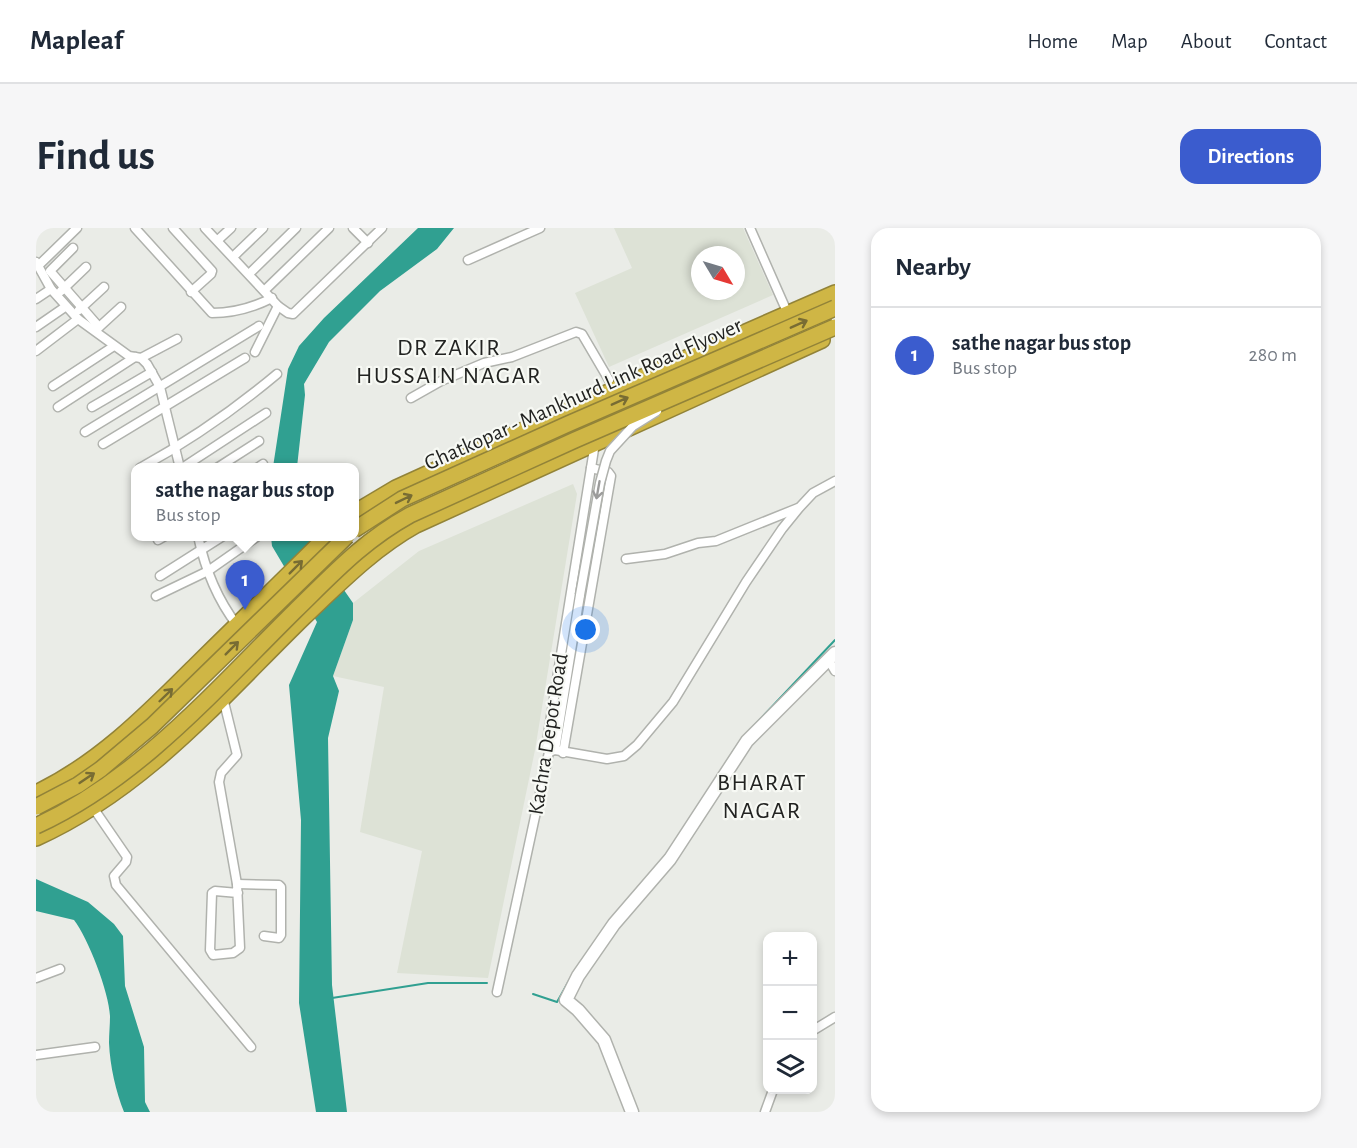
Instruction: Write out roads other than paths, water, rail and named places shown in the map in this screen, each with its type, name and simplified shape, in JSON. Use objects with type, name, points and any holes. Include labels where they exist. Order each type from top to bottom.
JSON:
[{"type":"highway","points":[[359,510],[396,488],[835,293]]},
{"type":"highway","name":"Ghatkopar - Mankhurd Link Road Flyover","points":[[359,526],[402,499],[835,308]]},
{"type":"highway","name":"Ghatkopar - Mankhurd Link Road Flyover","points":[[36,826],[87,799],[111,783],[164,739],[351,556],[388,527],[410,515],[835,327]]},
{"type":"highway","points":[[36,838],[66,824],[118,792],[172,747],[345,578],[382,545],[416,525],[835,335]]},
{"type":"highway","points":[[36,793],[93,758],[144,717],[323,541]]},
{"type":"highway","points":[[36,807],[78,785],[101,769],[152,726],[343,541]]},
{"type":"highway","points":[[144,717],[172,747]]},
{"type":"street","points":[[77,228],[38,269],[65,307],[76,317],[97,329]]},
{"type":"street","points":[[135,228],[212,313],[250,308],[272,298]]},
{"type":"street","points":[[172,228],[212,271],[191,292]]},
{"type":"street","points":[[205,228],[278,306],[293,314],[382,228]]},
{"type":"street","points":[[219,239],[231,228]]},
{"type":"street","points":[[236,255],[263,228]]},
{"type":"street","points":[[249,274],[296,228]]},
{"type":"street","points":[[265,290],[329,228]]},
{"type":"street","points":[[353,228],[368,243]]},
{"type":"street","points":[[468,261],[540,228]]},
{"type":"street","points":[[750,228],[788,314]]},
{"type":"street","points":[[73,249],[50,271],[97,329],[114,346],[129,356],[138,357],[152,372],[160,387],[180,463]]},
{"type":"street","points":[[51,255],[59,262]]},
{"type":"street","points":[[36,299],[64,288],[86,267]]},
{"type":"street","points":[[36,351],[76,317],[104,287]]},
{"type":"street","points":[[97,329],[121,306]]},
{"type":"street","points":[[255,352],[278,306]]},
{"type":"street","points":[[36,327],[65,307]]},
{"type":"street","points":[[86,432],[259,326]]},
{"type":"street","points":[[411,398],[441,381],[484,363],[512,357],[576,332],[582,334],[609,380]]},
{"type":"street","points":[[58,407],[138,357],[177,339]]},
{"type":"street","points":[[53,386],[114,346]]},
{"type":"street","points":[[103,444],[245,358]]},
{"type":"street","points":[[92,407],[152,372]]},
{"type":"street","points":[[149,463],[245,401],[277,374]]},
{"type":"street","name":"Ghatkopar - Mankhurd Link Road Flyover","points":[[556,752],[600,483],[610,451],[633,426],[710,382]]},
{"type":"street","points":[[579,405],[595,443]]},
{"type":"street","points":[[189,463],[266,413]]},
{"type":"street","points":[[225,463],[258,441]]},
{"type":"street","name":"Kachra Depot Road","points":[[497,992],[556,752],[547,747],[548,735],[595,443]]},
{"type":"street","points":[[591,468],[608,472],[611,476],[556,752],[607,759],[624,756],[637,746],[673,702],[746,582],[799,508],[813,493],[835,482]]},
{"type":"street","points":[[626,559],[665,554],[698,543],[716,541],[799,508]]},
{"type":"street","points":[[199,541],[217,596],[237,626]]},
{"type":"street","points":[[160,576],[217,541]]},
{"type":"street","points":[[156,596],[208,571],[252,541]]},
{"type":"street","points":[[832,656],[835,671]]},
{"type":"street","points":[[632,1112],[604,1040],[578,1010],[566,1000],[578,976],[614,924],[670,859],[747,741],[832,656]]},
{"type":"street","points":[[223,697],[237,755],[221,773],[219,782],[237,888],[240,948],[233,953],[213,955],[210,950],[212,893],[215,891],[237,888],[279,885],[281,887],[281,935],[279,938],[264,936]]},
{"type":"street","points":[[94,808],[127,857],[126,862],[114,876],[116,885],[251,1047]]},
{"type":"street","points":[[36,978],[60,969]]},
{"type":"street","points":[[817,1028],[835,1017]]},
{"type":"street","points":[[36,1055],[95,1047]]},
{"type":"street","points":[[765,1112],[771,1094]]},
{"type":"water","points":[[418,228],[454,228],[437,249],[380,291],[329,342],[304,384],[305,395],[297,463],[274,463],[288,369],[299,346],[324,318]]},
{"type":"water","points":[[271,541],[310,541],[353,603],[353,620],[333,676],[339,691],[328,738],[332,985],[347,1112],[316,1112],[299,1003],[301,820],[289,685],[317,622],[272,546]]},
{"type":"water","points":[[36,879],[88,902],[114,924],[123,936],[125,986],[144,1047],[145,1102],[150,1112],[124,1112],[111,1061],[109,1006],[97,966],[74,920],[36,911]]},
{"type":"waterway","points":[[750,730],[835,640]]},
{"type":"waterway","points":[[732,753],[739,743]]},
{"type":"waterway","points":[[533,994],[557,1002],[570,979]]},
{"type":"waterway","points":[[332,998],[428,983],[487,983]]},
{"type":"place","name":"sathe nagar bus stop","points":[[245,610]]},
{"type":"district","name":"DR ZAKIR HUSSAIN NAGAR","points":[[449,362]]},
{"type":"district","name":"BHARAT NAGAR","points":[[762,797]]}]
